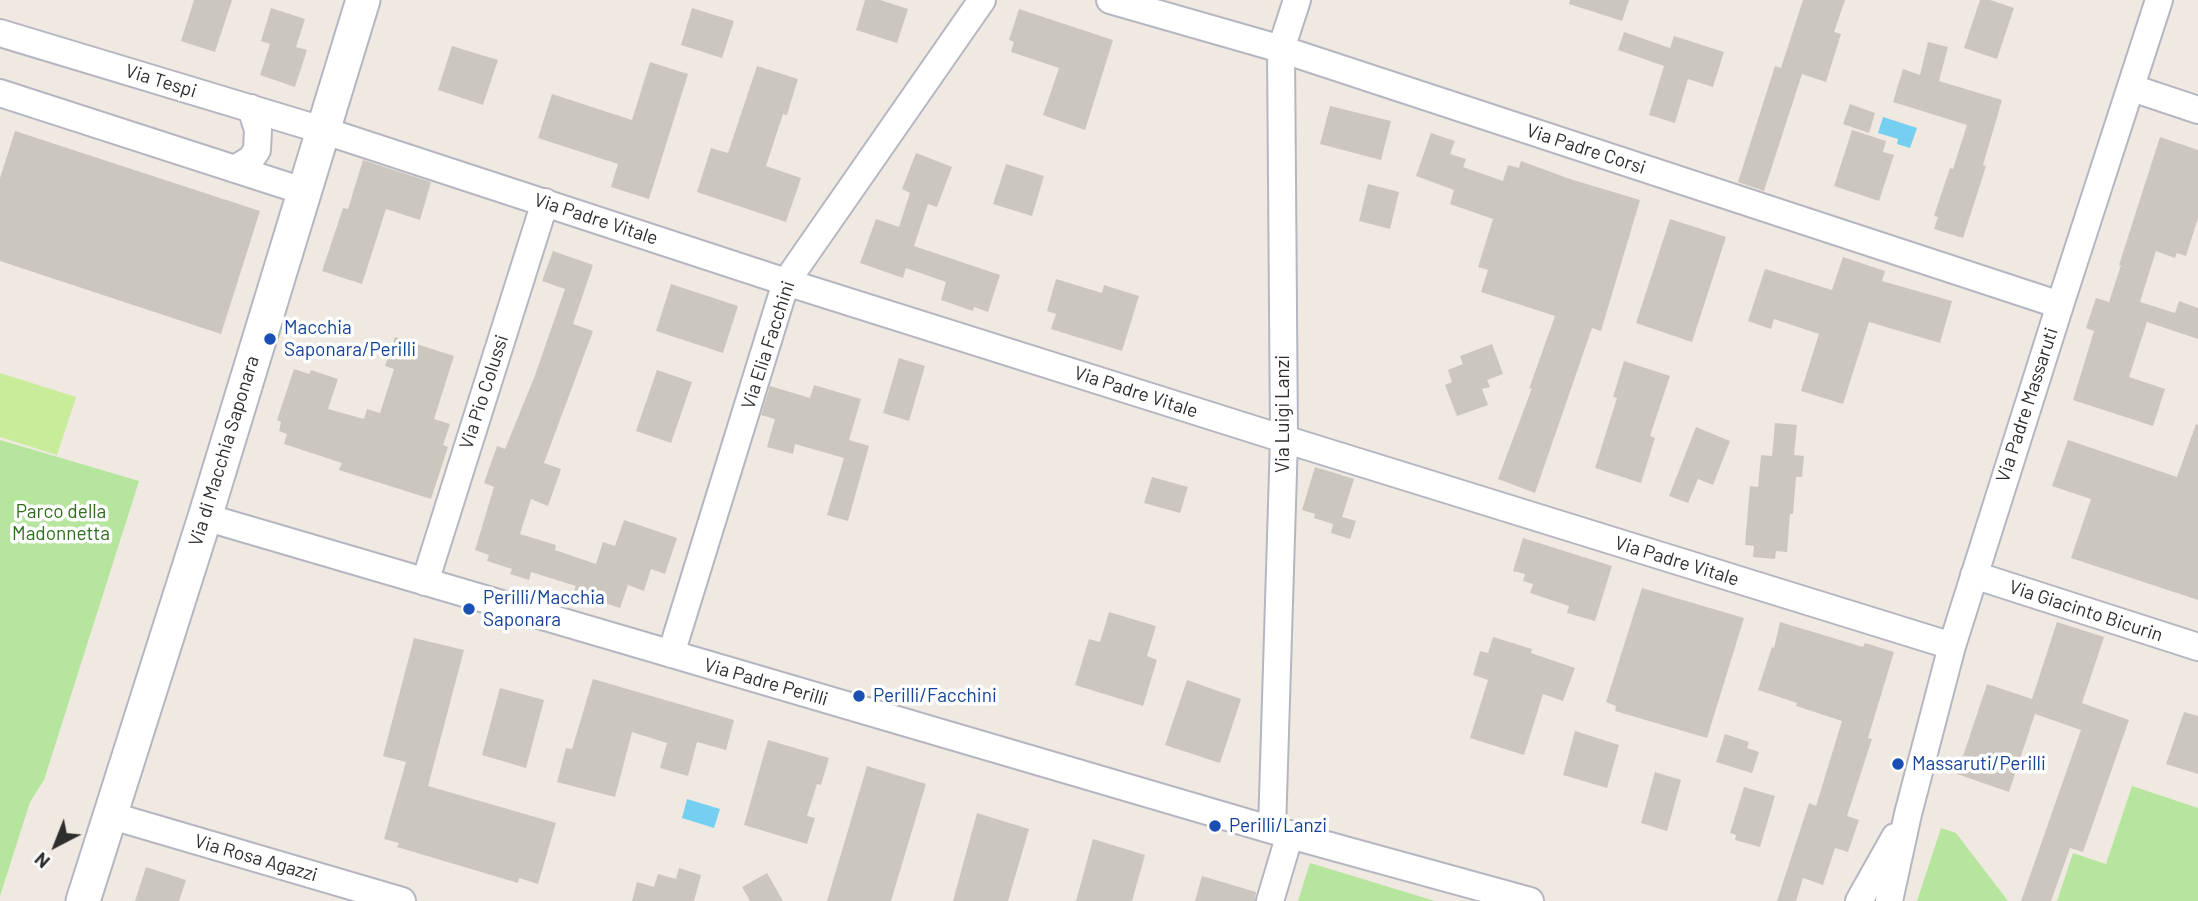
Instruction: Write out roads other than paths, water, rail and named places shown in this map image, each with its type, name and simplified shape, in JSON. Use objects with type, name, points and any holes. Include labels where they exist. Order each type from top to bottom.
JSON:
[{"type":"street","name":"Via di Macchia Saponara","points":[[83,901],[205,517],[363,0]]},
{"type":"street","name":"Via Elia Facchini","points":[[671,654],[786,282],[982,0]]},
{"type":"street","name":"Via Padre Corsi","points":[[1110,0],[1281,49],[2060,304]]},
{"type":"street","name":"Via Luigi Lanzi","points":[[1270,901],[1281,832],[1284,439],[1281,49],[1297,0]]},
{"type":"street","name":"Via Padre Massaruti","points":[[1889,901],[1908,814],[1952,646],[2002,483],[2159,0]]},
{"type":"street","name":"Via Tespi","points":[[0,33],[322,130]]},
{"type":"street","points":[[2132,88],[2198,110]]},
{"type":"street","points":[[0,93],[303,191]]},
{"type":"street","points":[[235,169],[251,159],[257,150],[258,130],[251,108]]},
{"type":"street","name":"Via Padre Vitale","points":[[322,130],[786,282],[1952,646]]},
{"type":"street","name":"Via Pio Colussi","points":[[425,582],[545,202]]},
{"type":"street","name":"Via Padre Perilli","points":[[205,517],[1281,832],[1530,901]]},
{"type":"street","name":"Via Giacinto Bicurin","points":[[1974,575],[2198,646]]},
{"type":"street","name":"Via Padre Massaruti","points":[[1859,901],[1908,814]]},
{"type":"street","name":"Via Rosa Agazzi","points":[[109,815],[402,901]]},
{"type":"water","points":[[1883,117],[1917,128],[1910,148],[1897,144],[1898,139],[1878,133]]},
{"type":"water","points":[[687,799],[720,809],[714,828],[682,818]]},
{"type":"place","name":"Macchia Saponara/Perilli","points":[[270,339]]},
{"type":"place","name":"Perilli/Macchia Saponara","points":[[469,609]]},
{"type":"place","name":"Perilli/Facchini","points":[[859,696]]},
{"type":"place","name":"Massaruti/Perilli","points":[[1898,764]]},
{"type":"place","name":"Perilli/Lanzi","points":[[1215,826]]},
{"type":"park label","name":"Parco della Madonnetta","points":[[61,523]]}]
